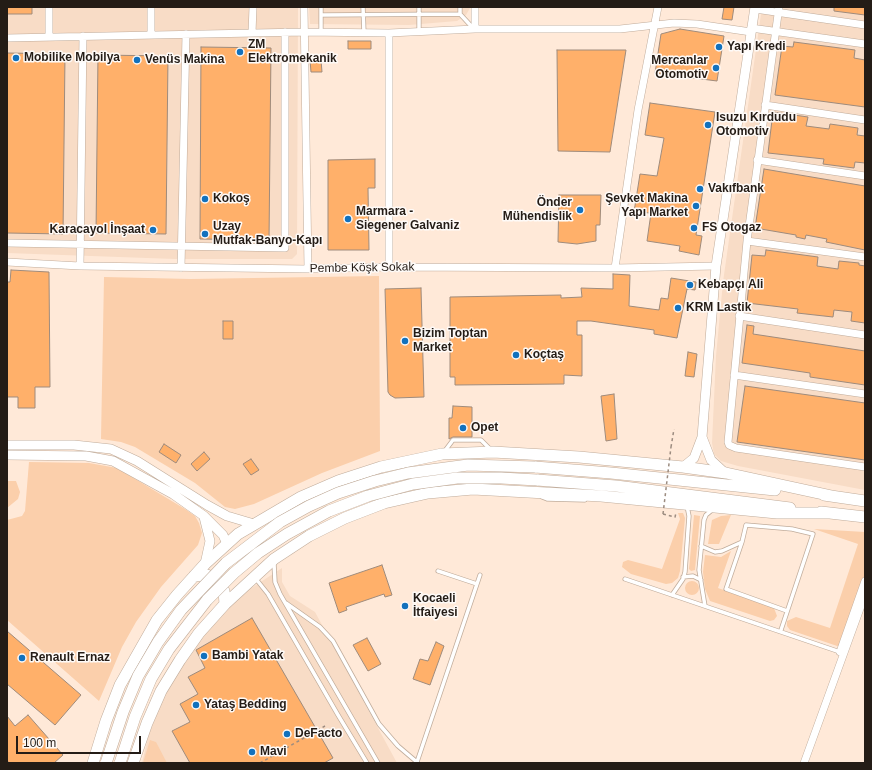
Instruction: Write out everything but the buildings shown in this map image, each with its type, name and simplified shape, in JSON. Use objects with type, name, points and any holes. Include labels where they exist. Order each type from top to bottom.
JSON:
[{"type":"main road","points":[[93,763],[106,721],[120,685],[138,650],[157,620],[194,576],[238,534],[301,497],[338,481],[381,467],[442,454],[493,452],[683,467],[726,473],[832,496]]},
{"type":"main road","points":[[106,763],[123,712],[138,676],[158,642],[181,610],[223,566],[274,526],[309,506],[338,493],[408,473],[468,465],[535,467],[611,473],[832,496],[865,501]]},
{"type":"main road","points":[[120,763],[135,717],[151,679],[169,649],[207,600],[234,573],[258,554],[288,534],[329,511],[368,496],[413,484],[457,478],[501,478],[616,486],[724,498],[865,518]]},
{"type":"main road","points":[[135,760],[161,692],[180,660],[199,633],[225,604],[274,559],[309,536],[345,518],[384,503],[428,493],[473,489],[601,496],[777,513],[827,513]]},
{"type":"main road","points":[[301,497],[293,509],[294,522],[300,533],[309,536]]},
{"type":"main road","points":[[254,524],[264,528],[271,537],[275,551],[274,559]]},
{"type":"main road","points":[[227,544],[228,554],[233,564],[243,573],[254,576]]},
{"type":"main road","points":[[194,576],[207,575],[217,580],[224,591],[225,604]]},
{"type":"street","points":[[49,7],[49,37]]},
{"type":"street","points":[[151,7],[151,35]]},
{"type":"street","points":[[252,33],[253,7]]},
{"type":"street","points":[[304,7],[308,269]]},
{"type":"street","points":[[474,29],[475,7]]},
{"type":"street","points":[[615,268],[638,110],[658,7]]},
{"type":"street","points":[[683,467],[694,458],[702,437],[716,266],[755,8],[779,10],[865,25]]},
{"type":"street","points":[[779,10],[747,240],[728,438],[729,445],[736,448],[865,466]]},
{"type":"street","points":[[7,38],[285,32],[389,33],[419,30],[474,29],[620,29],[685,23],[775,32],[865,44]]},
{"type":"street","points":[[7,243],[284,248],[285,32]]},
{"type":"street","points":[[389,33],[389,267]]},
{"type":"street","points":[[181,268],[186,34]]},
{"type":"street","points":[[80,266],[83,36]]},
{"type":"street","points":[[765,105],[865,120]]},
{"type":"street","points":[[757,160],[865,176]]},
{"type":"street","points":[[747,240],[865,257]]},
{"type":"street","name":"Pembe Köşk Sokak","points":[[7,262],[80,266],[308,269],[389,267],[615,268],[716,266]]},
{"type":"street","points":[[739,316],[865,335]]},
{"type":"street","points":[[734,375],[865,394]]},
{"type":"street","points":[[702,437],[711,460],[726,473]]},
{"type":"street","points":[[7,445],[74,445],[111,448],[137,461],[227,516],[254,524]]},
{"type":"street","points":[[7,455],[86,456],[113,461],[173,494],[204,516],[219,530],[227,544]]},
{"type":"street","points":[[204,516],[210,541],[205,564]]},
{"type":"street","points":[[804,763],[865,582]]},
{"type":"street","points":[[842,653],[865,596]]},
{"type":"lane","points":[[321,7],[322,32]]},
{"type":"lane","points":[[363,7],[364,33]]},
{"type":"lane","points":[[419,7],[419,30]]},
{"type":"lane","points":[[460,7],[460,14],[474,29]]},
{"type":"lane","points":[[321,15],[363,16],[460,14]]},
{"type":"lane","points":[[672,595],[683,577],[689,516],[686,505]]},
{"type":"lane","points":[[705,606],[699,570],[701,546],[706,515],[714,508]]},
{"type":"lane","points":[[781,630],[813,534],[746,525],[726,590],[787,610]]},
{"type":"lane","points":[[701,546],[716,552],[722,551],[742,542]]},
{"type":"lane","points":[[274,559],[273,574],[284,601],[378,763]]},
{"type":"lane","points":[[438,571],[477,584]]},
{"type":"lane","points":[[284,601],[320,627],[333,641],[379,724],[398,746],[417,762],[480,575]]},
{"type":"lane","points":[[254,576],[268,594],[367,763]]},
{"type":"lane","points":[[683,577],[693,576],[701,580]]},
{"type":"lane","points":[[625,579],[781,630],[842,653]]},
{"type":"path","points":[[663,514],[674,429]]},
{"type":"path","points":[[260,763],[325,726]]},
{"type":"shaded area","points":[[7,7],[298,7],[297,254],[292,259],[175,259],[7,253]]},
{"type":"shaded area","points":[[309,7],[470,8],[466,15],[457,21],[409,25],[310,24]]},
{"type":"shaded area","points":[[762,7],[865,7],[865,490],[738,466],[721,461],[714,454],[712,443],[716,356],[723,282]]},
{"type":"shaded area","points":[[379,276],[380,451],[322,473],[254,504],[235,509],[225,507],[195,483],[135,447],[121,442],[101,439],[104,277],[191,279]]},
{"type":"shaded area","points":[[29,462],[89,463],[117,468],[195,516],[202,533],[198,545],[161,587],[136,622],[122,647],[99,701],[7,620],[7,520],[22,516],[25,511]]},
{"type":"shaded area","points":[[7,481],[16,481],[20,492],[18,499],[7,508]]},
{"type":"shaded area","points":[[678,513],[683,513],[685,518],[678,578],[672,583],[666,584],[631,574],[622,567],[623,562],[628,560],[662,569],[680,519]]},
{"type":"shaded area","points":[[694,515],[700,516],[695,570],[691,571],[689,569]]},
{"type":"shaded area","points":[[731,515],[719,544],[708,544],[712,520],[721,516]]},
{"type":"shaded area","points":[[814,529],[865,532],[865,595],[846,649],[790,630],[787,626],[787,621],[796,617],[830,628],[858,544]]},
{"type":"shaded area","points":[[731,551],[718,588],[774,608],[777,616],[774,620],[770,621],[710,601],[705,589],[703,572],[705,555],[721,557]]},
{"type":"shaded area","points":[[282,568],[282,582],[290,596],[315,612],[397,763],[142,763],[149,734],[163,699],[185,658],[213,621],[247,591]]},
{"type":"shaded area","points":[[689,581],[695,581],[699,585],[699,591],[695,595],[689,595],[685,591],[685,585]]},
{"type":"shaded area","points":[[150,740],[156,742],[167,763],[143,763]]},
{"type":"place","name":"Yapı Kredi","points":[[719,47]]},
{"type":"place","name":"ZM Elektromekanik","points":[[240,52]]},
{"type":"place","name":"Mobilike Mobilya","points":[[16,58]]},
{"type":"place","name":"Venüs Makina","points":[[137,60]]},
{"type":"place","name":"Mercanlar Otomotiv","points":[[716,68]]},
{"type":"place","name":"Isuzu Kırdudu Otomotiv","points":[[708,125]]},
{"type":"place","name":"Vakıfbank","points":[[700,189]]},
{"type":"place","name":"Kokoş","points":[[205,199]]},
{"type":"place","name":"Şevket Makina Yapı Market","points":[[696,206]]},
{"type":"place","name":"Önder Mühendislik","points":[[580,210]]},
{"type":"place","name":"Marmara - Siegener Galvaniz","points":[[348,219]]},
{"type":"place","name":"FS Otogaz","points":[[694,228]]},
{"type":"place","name":"Karacayol İnşaat","points":[[153,230]]},
{"type":"place","name":"Uzay Mutfak-Banyo-Kapı","points":[[205,234]]},
{"type":"place","name":"Kebapçı Ali","points":[[690,285]]},
{"type":"place","name":"KRM Lastik","points":[[678,308]]},
{"type":"place","name":"Bizim Toptan Market","points":[[405,341]]},
{"type":"place","name":"Koçtaş","points":[[516,355]]},
{"type":"place","name":"Opet","points":[[463,428]]},
{"type":"place","name":"Kocaeli İtfaiyesi","points":[[405,606]]},
{"type":"place","name":"Bambi Yatak","points":[[204,656]]},
{"type":"place","name":"Renault Ernaz","points":[[22,658]]},
{"type":"place","name":"Yataş Bedding","points":[[196,705]]},
{"type":"place","name":"DeFacto","points":[[287,734]]},
{"type":"place","name":"Mavi","points":[[252,752]]}]
